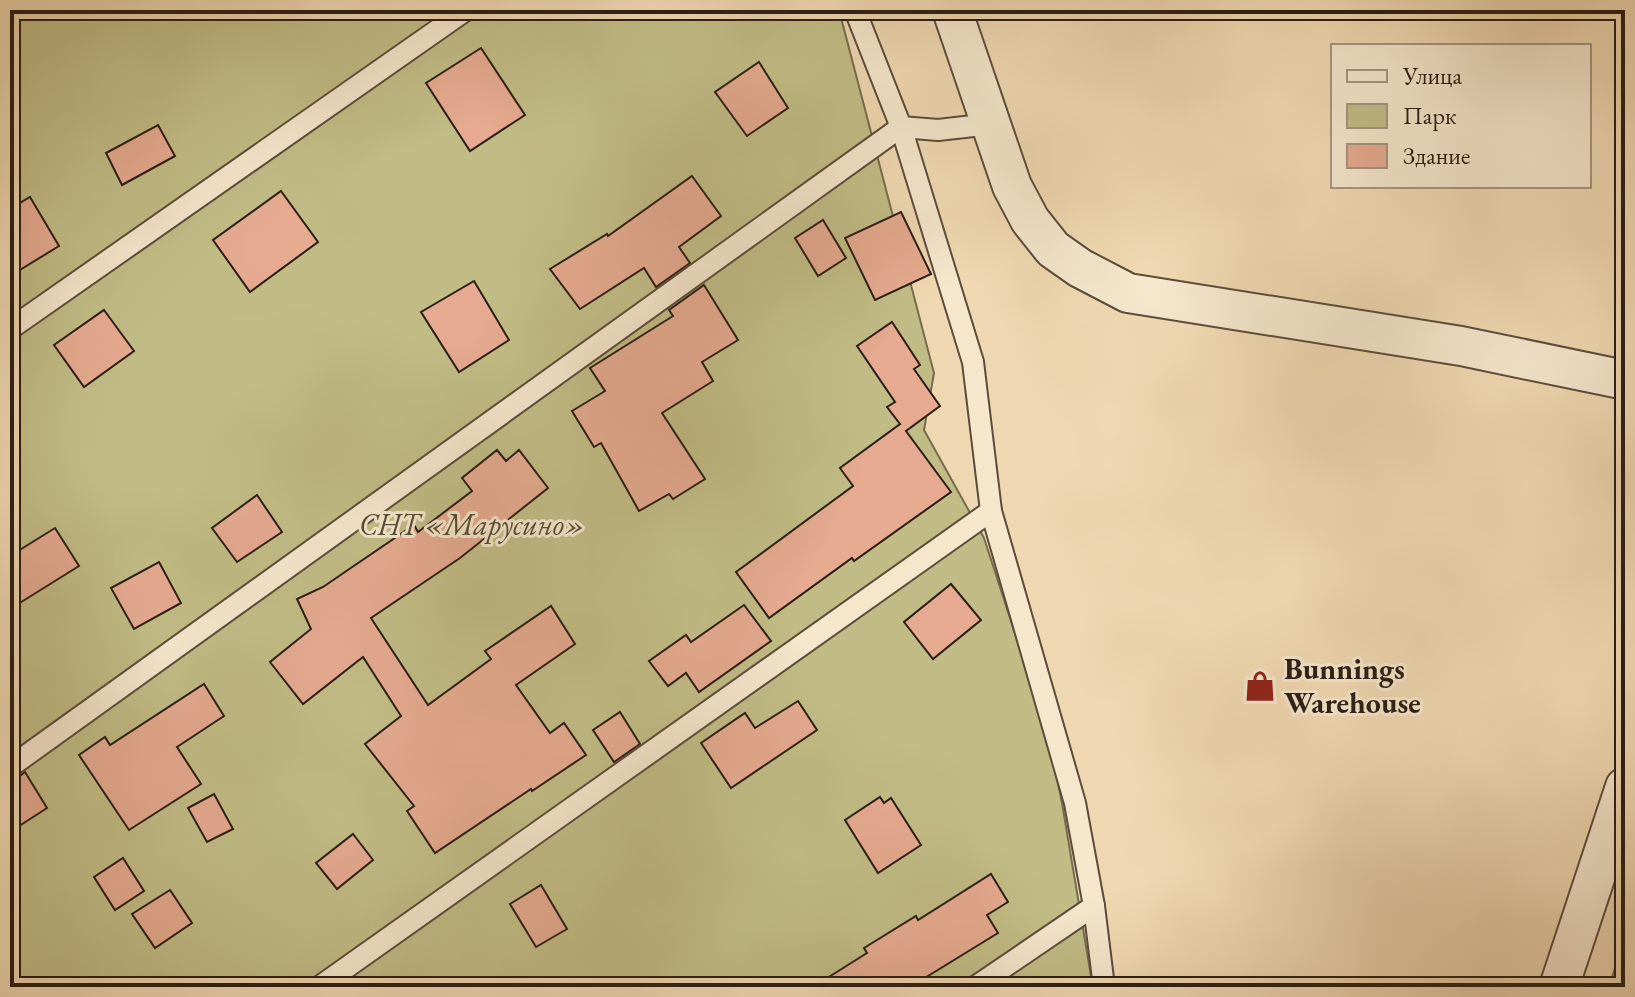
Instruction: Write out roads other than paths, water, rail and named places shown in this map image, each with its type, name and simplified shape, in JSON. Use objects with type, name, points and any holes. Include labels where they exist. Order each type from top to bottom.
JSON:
[{"type":"street","points":[[952,10],[1012,186],[1030,220],[1053,249],[1080,268],[1128,293],[1461,346],[1625,380]]},
{"type":"street","points":[[1559,987],[1625,787]]},
{"type":"lane","points":[[10,329],[466,10]]},
{"type":"lane","points":[[855,10],[901,127],[973,362],[991,511],[1075,803],[1094,906],[1104,987]]},
{"type":"lane","points":[[10,767],[901,127],[938,130],[991,124]]},
{"type":"lane","points":[[319,987],[991,511]]},
{"type":"lane","points":[[975,987],[1094,906]]},
{"type":"place","name":"Bunnings Warehouse","points":[[1260,686]]},
{"type":"park label","name":"СНТ «Марусино»","points":[[472,525]]}]
